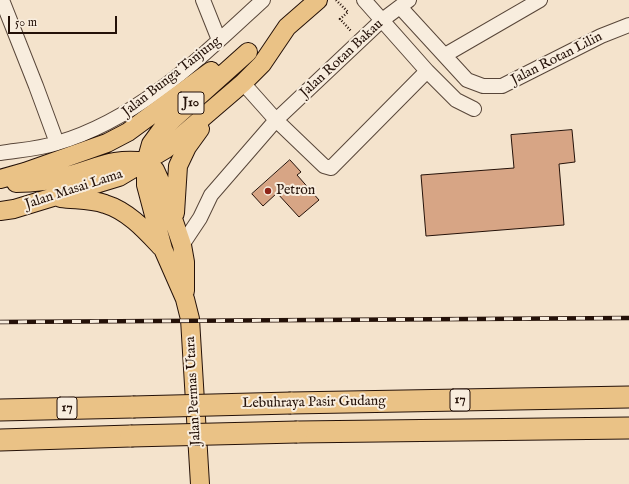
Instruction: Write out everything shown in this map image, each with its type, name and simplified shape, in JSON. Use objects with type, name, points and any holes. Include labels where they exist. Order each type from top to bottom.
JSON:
[{"type":"highway","name":"Lebuhraya Pasir Gudang","points":[[0,410],[629,397]]},
{"type":"highway","name":"Lebuhraya Pasir Gudang","points":[[0,440],[297,432],[629,428]]},
{"type":"main road","name":"Jalan Masai Lama","points":[[0,211],[14,209],[56,197],[119,177],[166,149],[243,83],[262,64],[287,27],[318,0]]},
{"type":"main road","points":[[0,179],[25,172],[107,143],[128,132],[215,68],[248,52],[287,27]]},
{"type":"main road","name":"J10","points":[[146,162],[151,144],[162,129],[248,52]]},
{"type":"main road","points":[[175,221],[178,166],[187,147],[217,106]]},
{"type":"main road","name":"Jalan Masai Lama","points":[[0,184],[23,183],[69,176],[113,162],[129,159],[146,162]]},
{"type":"main road","name":"Jalan Permas Utara","points":[[146,162],[155,170],[175,221],[185,262],[186,299],[190,319],[200,484]]},
{"type":"main road","name":"Jalan Permas Utara","points":[[146,162],[146,185],[163,249],[186,299]]},
{"type":"main road","points":[[56,197],[104,203],[123,212],[140,225],[163,249]]},
{"type":"street","points":[[2,0],[57,143]]},
{"type":"street","points":[[202,0],[219,40]]},
{"type":"street","name":"Jalan Bunga Tanjung","points":[[0,154],[57,143],[120,117],[164,86],[219,40],[263,0]]},
{"type":"street","points":[[364,0],[427,71],[456,100],[474,109]]},
{"type":"street","points":[[405,3],[445,55],[540,0]]},
{"type":"street","name":"Jalan Rotan Bakau","points":[[182,245],[200,218],[211,194],[276,120],[382,21],[405,3]]},
{"type":"street","name":"Jalan Rotan Lilin","points":[[445,55],[467,80],[483,86],[502,86],[601,36],[629,25]]},
{"type":"street","points":[[243,83],[276,120],[324,166],[331,168],[427,71]]},
{"type":"path","points":[[336,0],[348,12],[340,19],[352,32]]},
{"type":"building","points":[[572,130],[575,162],[559,164],[564,225],[426,236],[421,175],[514,168],[511,135]]},
{"type":"building","name":"Petron","points":[[290,160],[301,172],[297,175],[319,200],[299,217],[277,193],[263,206],[252,194]]},
{"type":"railway","points":[[0,322],[629,318]]},
{"type":"place","name":"Petron","points":[[268,191]]}]
